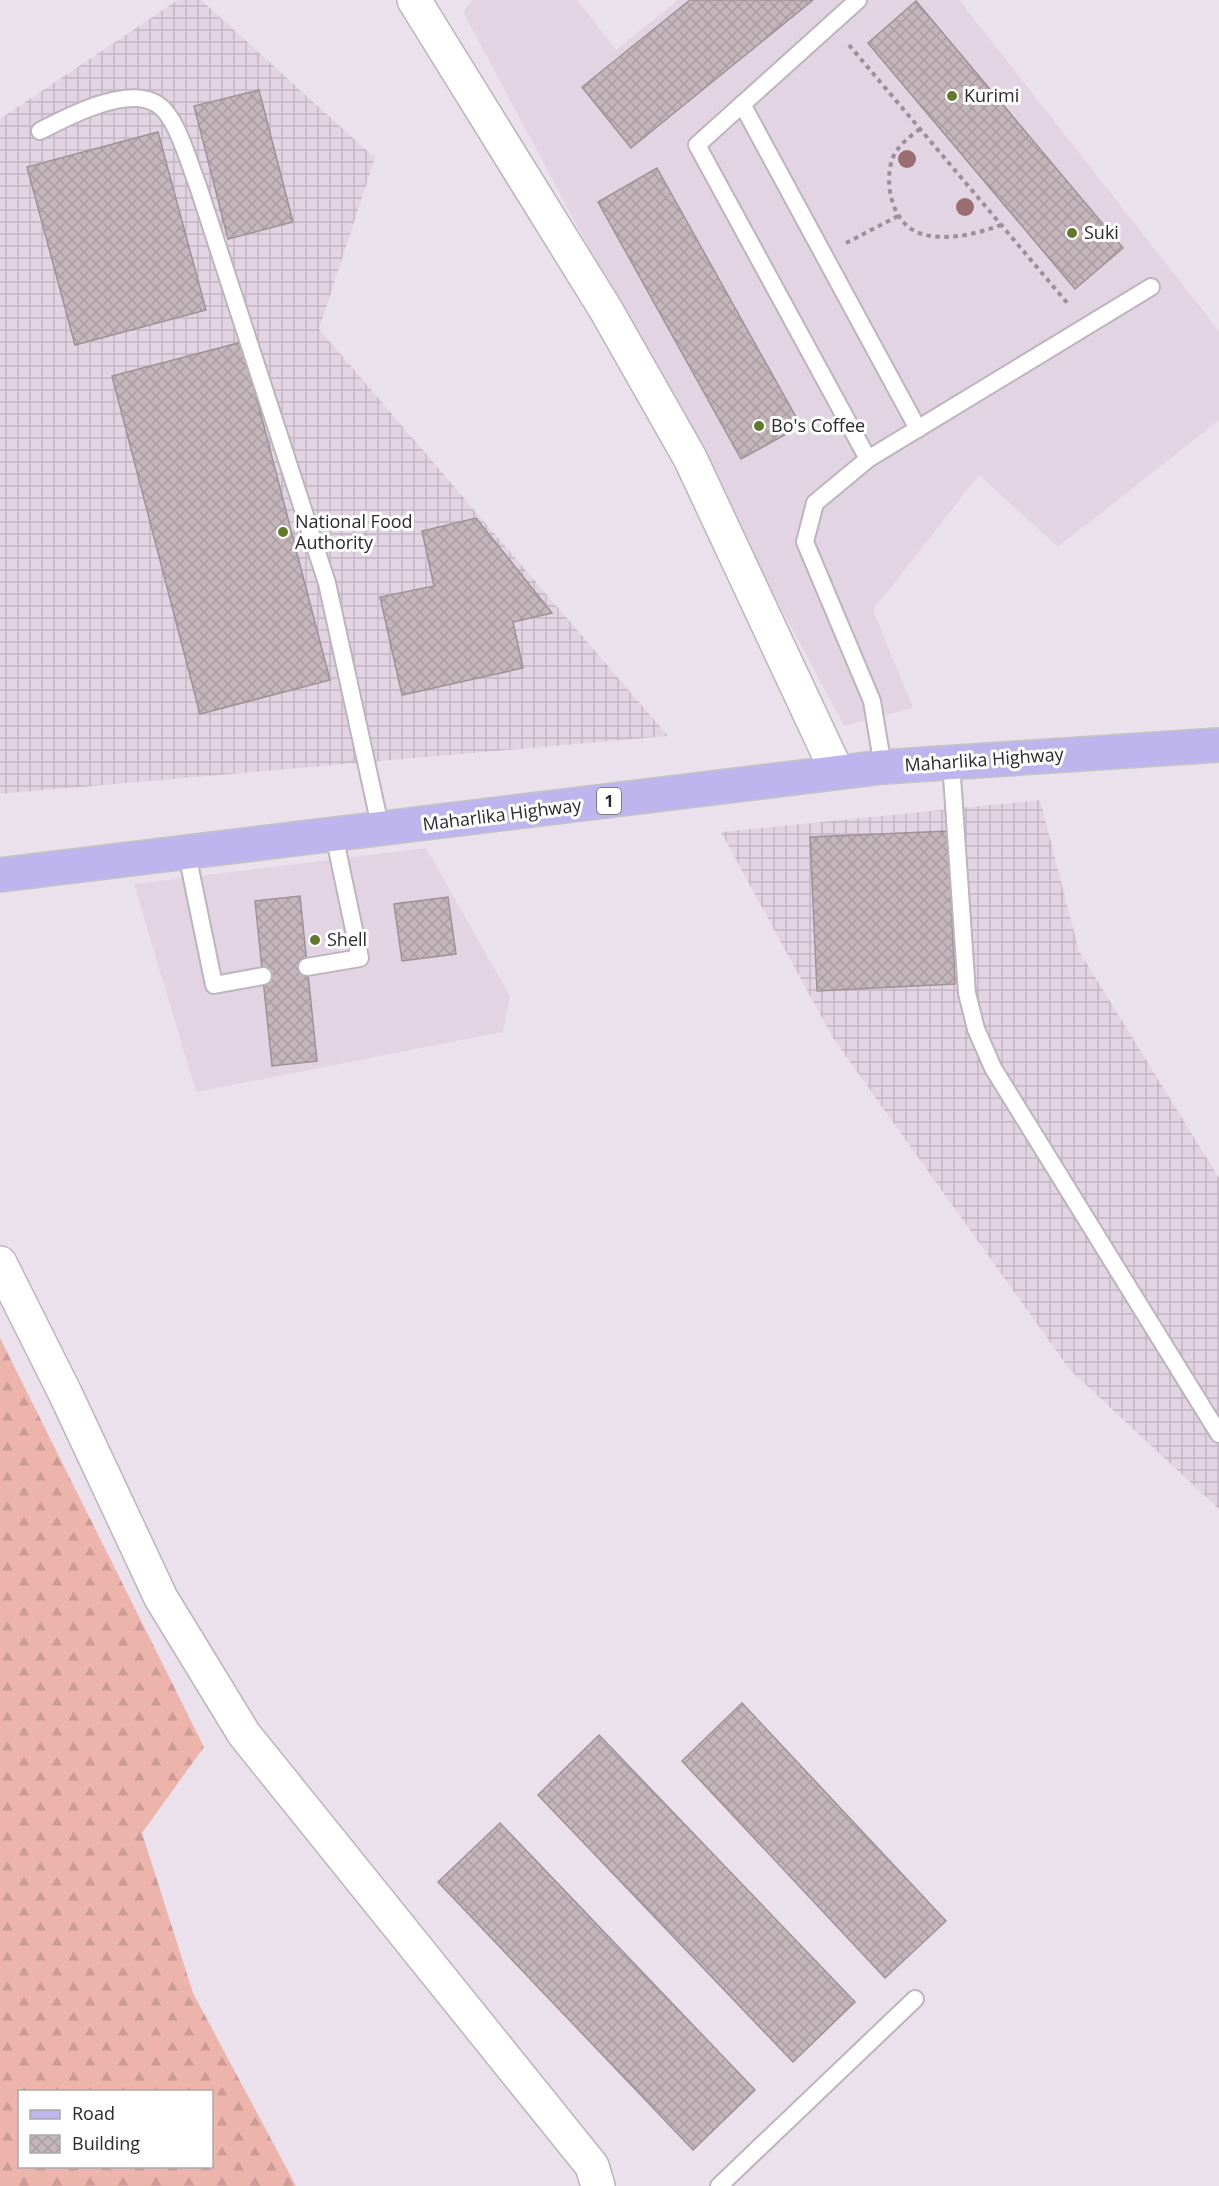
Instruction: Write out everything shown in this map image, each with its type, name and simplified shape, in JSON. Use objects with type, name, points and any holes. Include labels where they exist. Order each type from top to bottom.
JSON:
[{"type":"main road","name":"Maharlika Highway","points":[[0,874],[186,854],[883,767],[1219,745]]},
{"type":"street","points":[[414,0],[606,310],[690,458],[837,772]]},
{"type":"street","points":[[0,1263],[65,1393],[161,1598],[244,1734],[592,2166],[598,2186]]},
{"type":"lane","points":[[858,0],[697,145],[868,459]]},
{"type":"lane","points":[[40,131],[85,107],[131,98],[157,104],[174,124],[198,186],[327,583],[381,830]]},
{"type":"lane","points":[[742,104],[918,429]]},
{"type":"lane","points":[[883,767],[872,701],[805,542],[814,503],[868,459],[1151,287]]},
{"type":"lane","points":[[951,762],[967,993],[976,1029],[993,1068],[1219,1434]]},
{"type":"lane","points":[[307,967],[360,958],[334,835]]},
{"type":"lane","points":[[186,854],[214,985],[263,976]]},
{"type":"lane","points":[[719,2186],[915,1999]]},
{"type":"path","points":[[831,24],[1087,326]]},
{"type":"path","points":[[920,129],[908,138],[892,159],[889,190],[898,216],[917,232],[943,237],[979,233],[1001,225]]},
{"type":"path","points":[[824,254],[898,216]]},
{"type":"shaded area","name":"National Food Authority","points":[[178,0],[201,0],[375,158],[319,329],[668,736],[0,794],[0,119]]},
{"type":"shaded area","points":[[473,0],[577,0],[616,50],[678,0],[959,0],[1219,331],[1219,420],[1058,547],[979,475],[873,610],[913,708],[844,726],[463,12]]},
{"type":"shaded area","points":[[1040,800],[1079,951],[1219,1178],[1219,1509],[1070,1370],[833,1038],[721,832]]},
{"type":"shaded area","name":"Shell","points":[[426,848],[510,996],[503,1032],[196,1092],[134,884]]},
{"type":"green space","points":[[0,1338],[204,1747],[142,1833],[193,1993],[296,2186],[0,2186]]},
{"type":"building","points":[[690,0],[813,0],[631,148],[582,87]]},
{"type":"building","points":[[916,1],[1123,248],[1075,289],[868,43]]},
{"type":"building","points":[[259,90],[293,222],[228,239],[194,106]]},
{"type":"building","points":[[158,132],[206,310],[75,345],[27,167]]},
{"type":"building","points":[[657,168],[801,426],[741,459],[598,202]]},
{"type":"building","points":[[242,342],[330,680],[200,714],[112,376]]},
{"type":"building","points":[[476,518],[552,613],[513,622],[523,668],[402,695],[380,597],[434,586],[422,531]]},
{"type":"building","points":[[948,831],[955,984],[817,991],[810,837]]},
{"type":"building","points":[[300,896],[317,1061],[272,1066],[255,901]]},
{"type":"building","points":[[448,897],[456,954],[402,961],[394,904]]},
{"type":"building","points":[[742,1703],[946,1921],[885,1978],[682,1761]]},
{"type":"building","points":[[599,1735],[855,2002],[793,2062],[538,1795]]},
{"type":"building","points":[[500,1823],[755,2090],[693,2150],[438,1882]]},
{"type":"place","name":"Kurimi","points":[[952,96]]},
{"type":"place","name":"Suki","points":[[1072,233]]},
{"type":"place","name":"Bo's Coffee","points":[[759,426]]},
{"type":"place","name":"National Food Authority","points":[[283,532]]},
{"type":"place","name":"Shell","points":[[315,940]]}]
